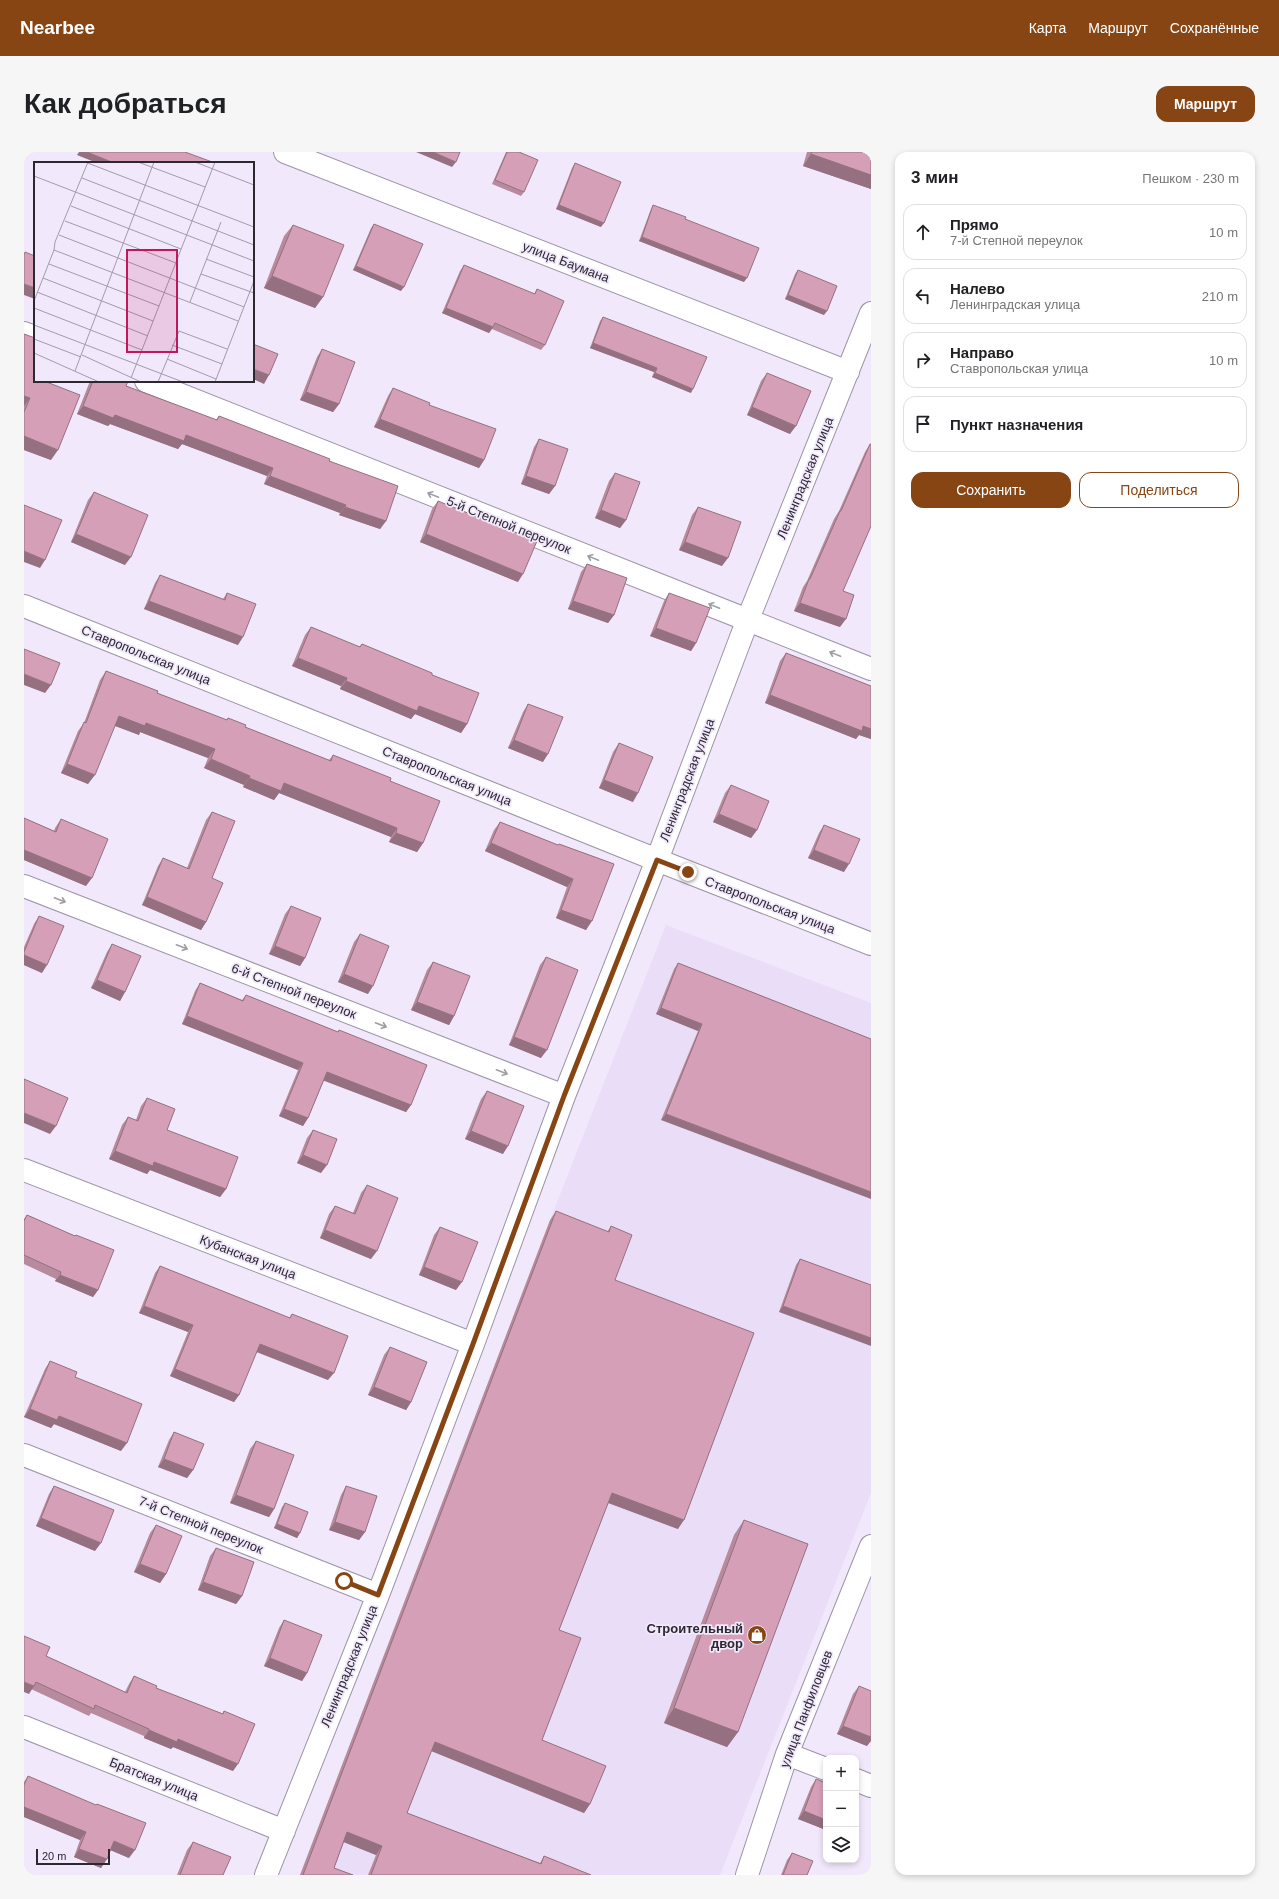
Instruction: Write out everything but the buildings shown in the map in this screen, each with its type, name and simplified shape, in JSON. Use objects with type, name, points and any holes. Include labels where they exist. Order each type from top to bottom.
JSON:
[{"type":"street","name":"улица Баумана","points":[[285,152],[848,372]]},
{"type":"street","name":"Ленинградская улица","points":[[266,1875],[378,1595],[473,1344],[564,1096],[657,860],[748,619],[871,313]]},
{"type":"street","points":[[24,333],[34,337]]},
{"type":"street","name":"5-й Степной переулок","points":[[149,382],[871,669]]},
{"type":"street","name":"Ставропольская улица","points":[[24,606],[657,860],[871,944]]},
{"type":"street","name":"6-й Степной переулок","points":[[24,886],[564,1096]]},
{"type":"street","name":"Кубанская улица","points":[[24,1170],[473,1344]]},
{"type":"street","name":"7-й Степной переулок","points":[[24,1455],[378,1595]]},
{"type":"street","name":"улица Панфиловцев","points":[[747,1875],[787,1754],[871,1546]]},
{"type":"street","name":"Братская улица","points":[[24,1727],[284,1831]]},
{"type":"street","points":[[787,1754],[823,1768]]},
{"type":"street","points":[[859,1781],[871,1786]]},
{"type":"shaded area","points":[[666,925],[871,1003],[871,1493],[720,1875],[300,1875],[550,1220]]},
{"type":"place","name":"Строительный двор","points":[[757,1635]]},
{"type":"route","points":[[344,1581],[378,1595],[473,1344],[564,1096],[657,860],[688,872]]}]
